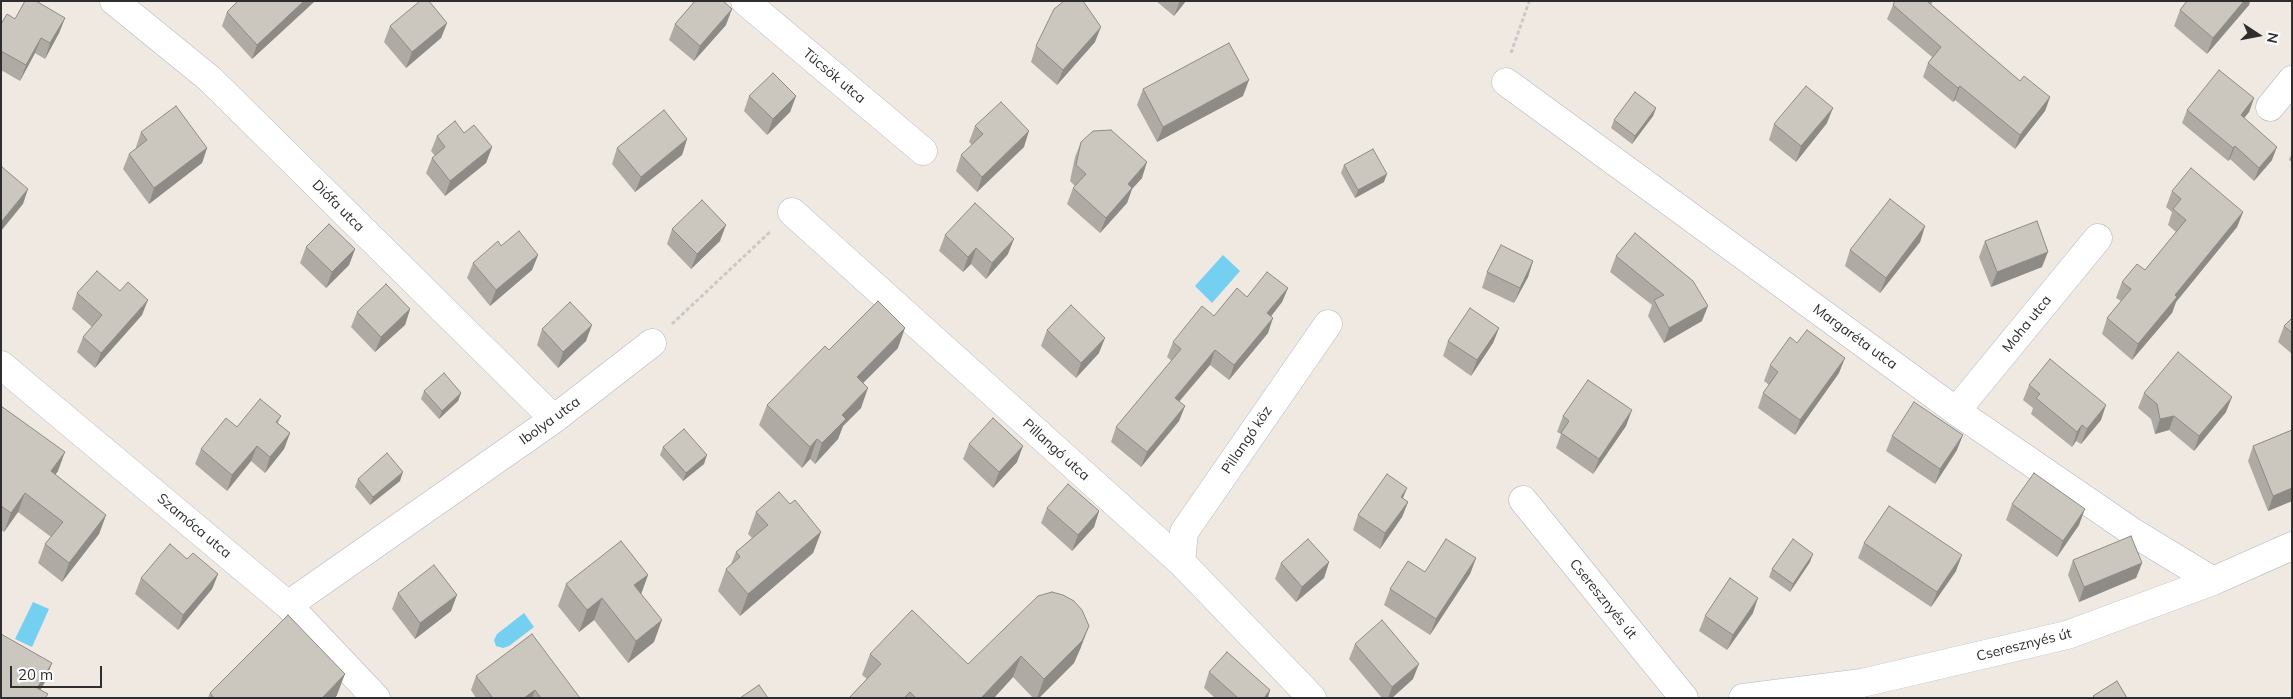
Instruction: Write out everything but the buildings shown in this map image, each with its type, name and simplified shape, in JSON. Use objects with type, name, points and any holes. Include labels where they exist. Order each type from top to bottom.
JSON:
[{"type":"street","name":"Diófa utca","points":[[114,1],[210,79],[554,419]]},
{"type":"street","name":"Tücsök utca","points":[[745,1],[923,151]]},
{"type":"street","points":[[2270,108],[2292,80]]},
{"type":"street","name":"Margaréta utca","points":[[1506,82],[1956,411],[2134,533],[2213,580]]},
{"type":"street","name":"Pillangó utca","points":[[792,212],[1181,562],[1312,698]]},
{"type":"street","name":"Moha utca","points":[[1956,411],[2098,238]]},
{"type":"street","name":"Pillangó köz","points":[[1181,562],[1184,532],[1328,324]]},
{"type":"street","name":"Ibolya utca","points":[[288,605],[554,419],[652,343]]},
{"type":"street","name":"Szamóca utca","points":[[1,365],[288,605],[376,698]]},
{"type":"street","name":"Cseresznyés út","points":[[1523,500],[1684,698]]},
{"type":"street","name":"Cseresznyés út","points":[[1743,698],[1862,683],[2067,635],[2213,580],[2292,546]]},
{"type":"path","points":[[1506,82],[1504,75],[1529,2]]},
{"type":"path","points":[[652,343],[792,212]]},
{"type":"water","points":[[1223,255],[1240,271],[1212,303],[1195,286]]},
{"type":"water","points":[[33,602],[49,609],[32,647],[15,639]]},
{"type":"water","points":[[524,613],[534,627],[509,646],[503,648],[496,646],[494,640],[497,634]]}]
